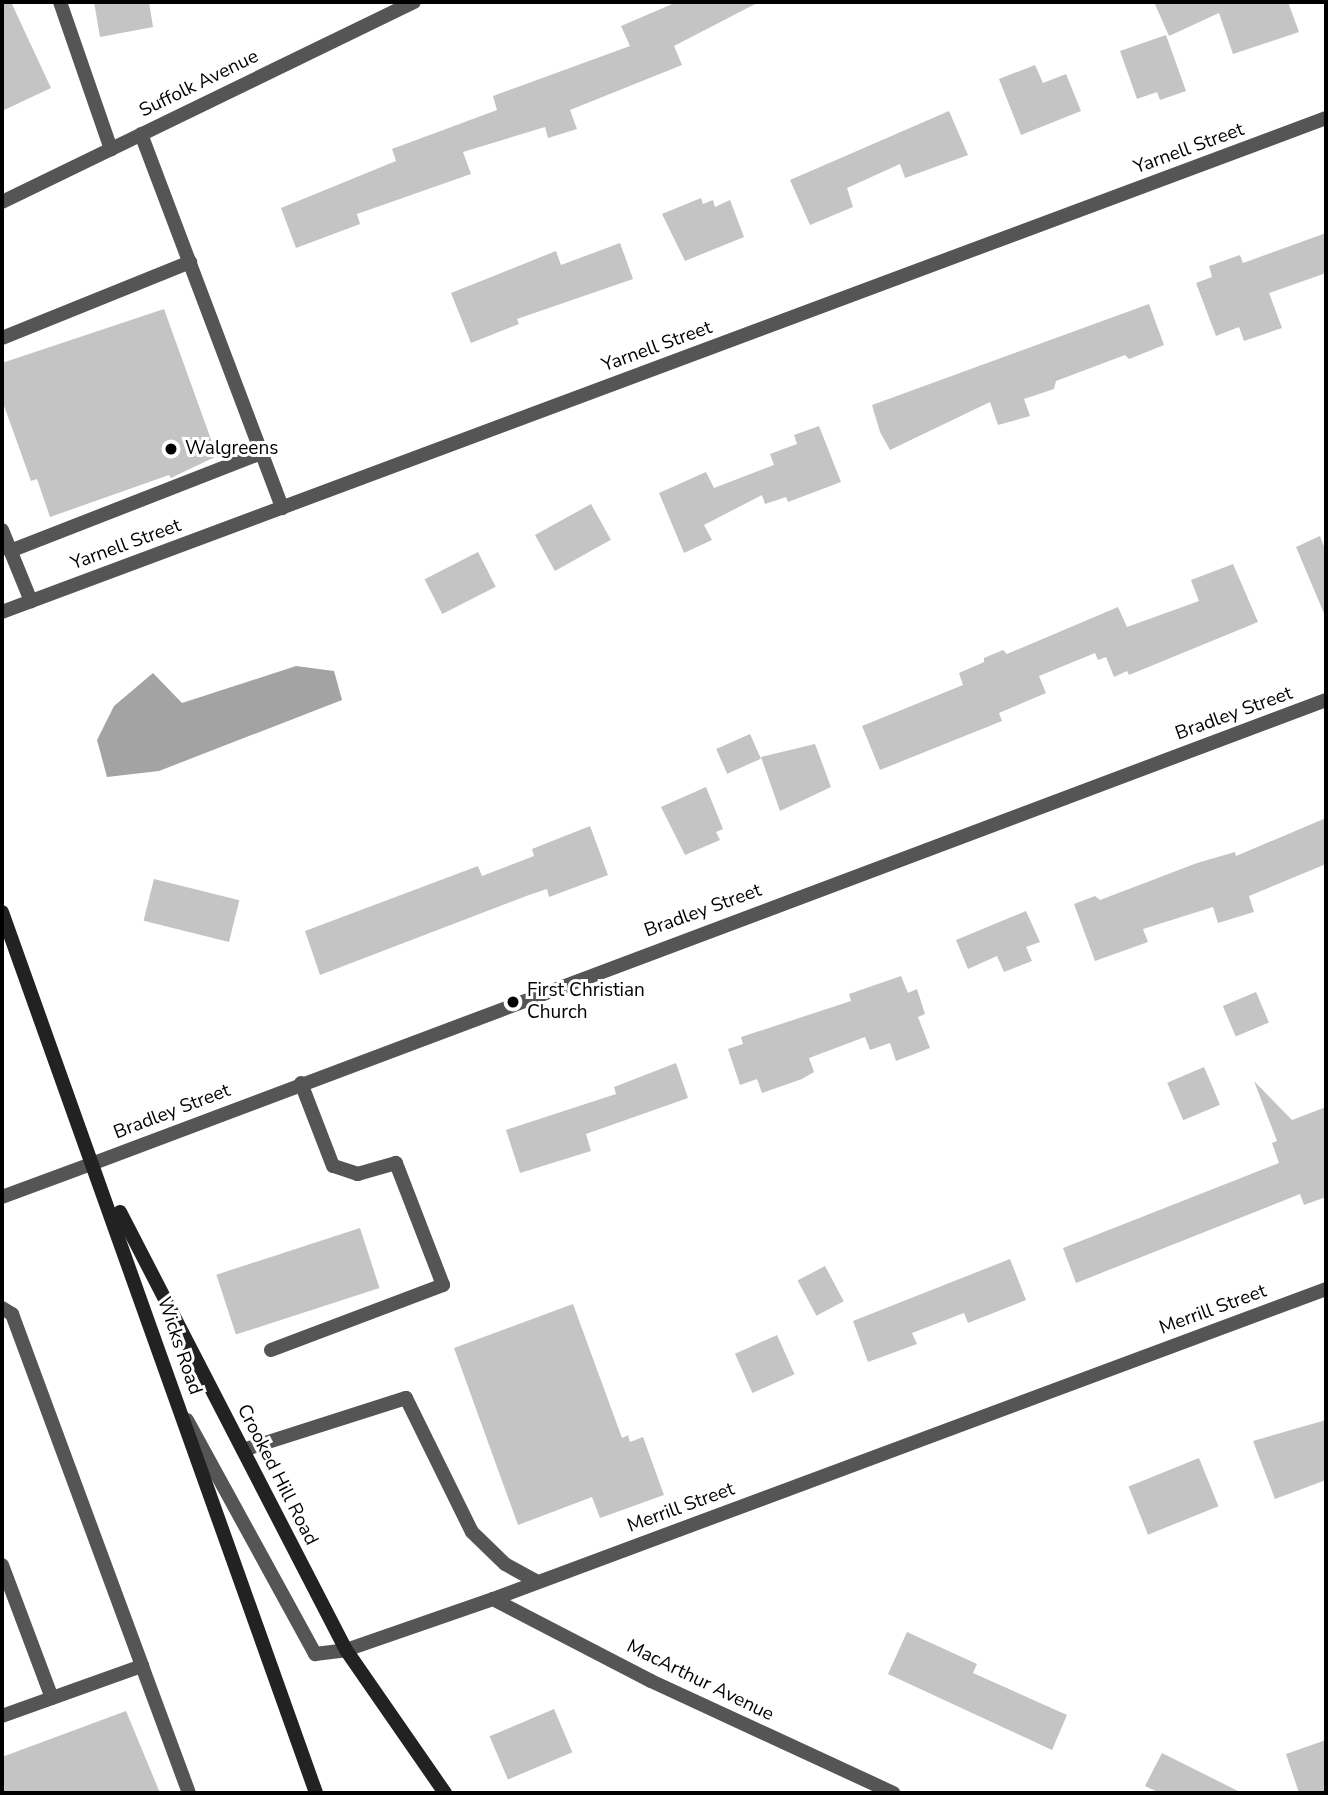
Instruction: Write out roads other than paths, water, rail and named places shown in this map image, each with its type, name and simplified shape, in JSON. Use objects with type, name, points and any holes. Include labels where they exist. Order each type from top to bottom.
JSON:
[{"type":"main road","name":"Wicks Road","points":[[2,912],[94,1163],[316,1793]]},
{"type":"main road","name":"Crooked Hill Road","points":[[94,1163],[346,1650],[445,1793]]},
{"type":"street","points":[[60,2],[111,149]]},
{"type":"street","name":"Suffolk Avenue","points":[[2,202],[414,2]]},
{"type":"street","name":"Yarnell Street","points":[[2,612],[1326,118]]},
{"type":"street","points":[[141,134],[282,508]]},
{"type":"street","points":[[2,338],[190,262]]},
{"type":"street","points":[[10,551],[261,453]]},
{"type":"street","points":[[2,530],[31,601]]},
{"type":"street","name":"Bradley Street","points":[[2,1197],[1326,700]]},
{"type":"street","points":[[271,1350],[443,1286],[396,1163],[358,1174],[333,1166],[301,1083]]},
{"type":"street","name":"Merrill Street","points":[[178,1403],[315,1654],[346,1650],[493,1599],[1326,1289]]},
{"type":"street","points":[[2,1308],[12,1314],[189,1793]]},
{"type":"street","points":[[243,1450],[406,1398],[472,1532],[505,1563],[536,1581]]},
{"type":"street","points":[[2,1565],[52,1698]]},
{"type":"street","name":"MacArthur Avenue","points":[[493,1599],[651,1681],[893,1793]]},
{"type":"street","points":[[2,1716],[142,1665]]},
{"type":"place","name":"Walgreens","points":[[171,449]]},
{"type":"place","name":"First Christian Church","points":[[513,1002]]}]
